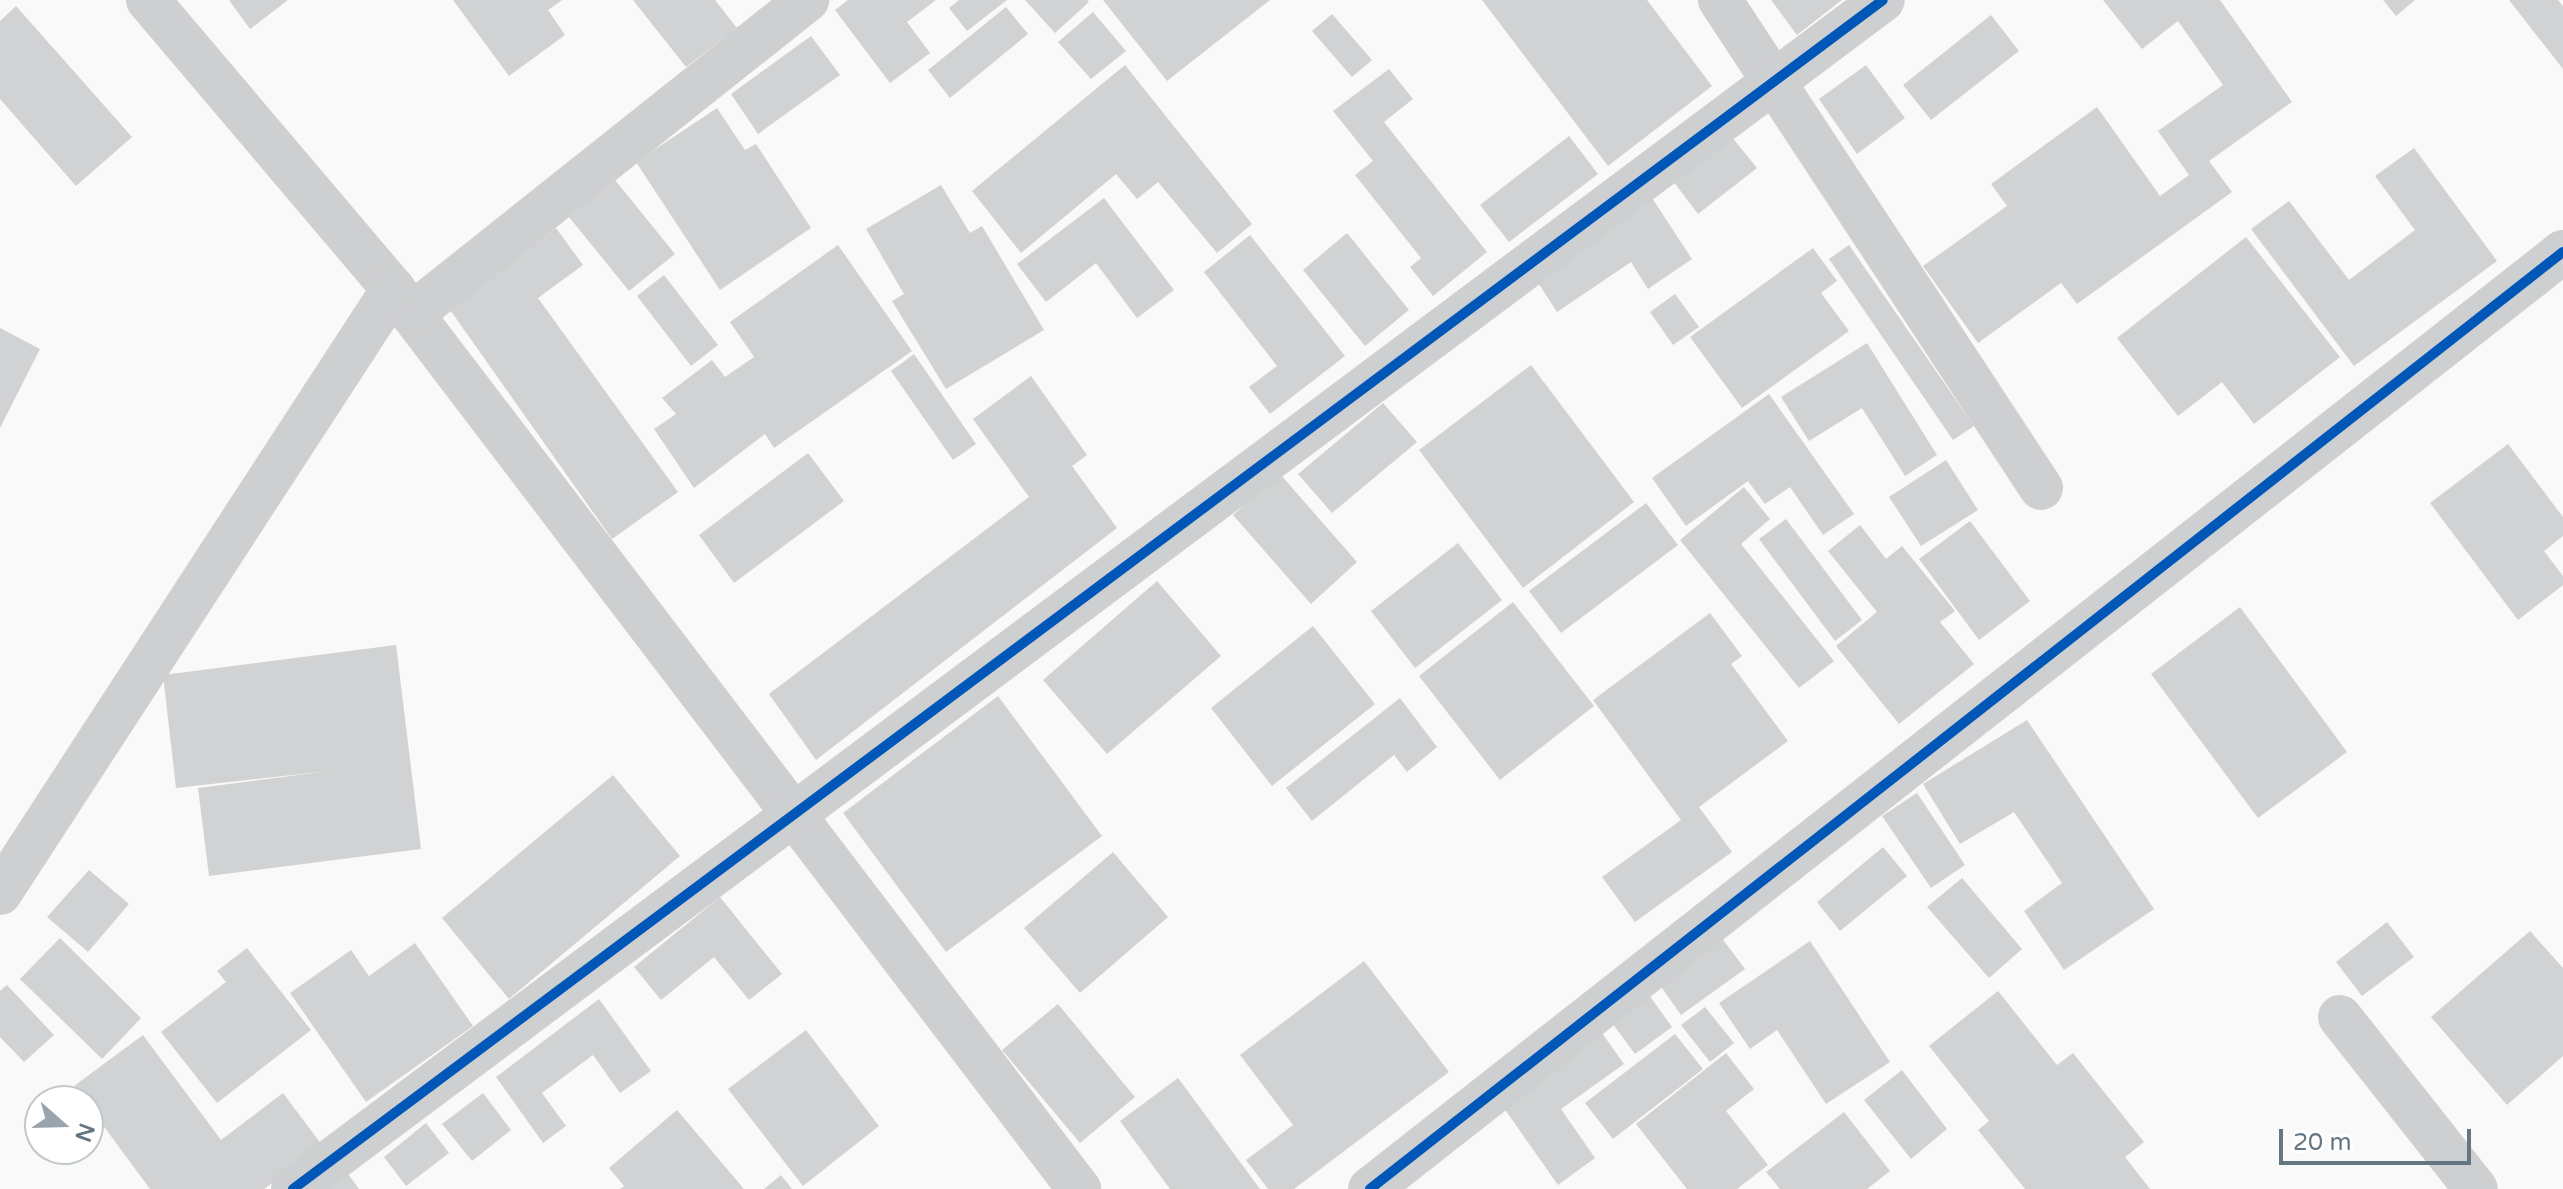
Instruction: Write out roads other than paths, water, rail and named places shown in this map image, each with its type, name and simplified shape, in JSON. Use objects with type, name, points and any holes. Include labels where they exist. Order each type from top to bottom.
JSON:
[{"type":"street","points":[[148,0],[403,301],[1079,1189]]},
{"type":"street","points":[[0,893],[403,301],[807,0]]},
{"type":"street","points":[[1720,0],[1777,81],[2041,488]]},
{"type":"street","points":[[293,1189],[1883,0]]},
{"type":"street","points":[[1370,1189],[2563,252]]},
{"type":"street","points":[[2340,1017],[2476,1189]]}]
